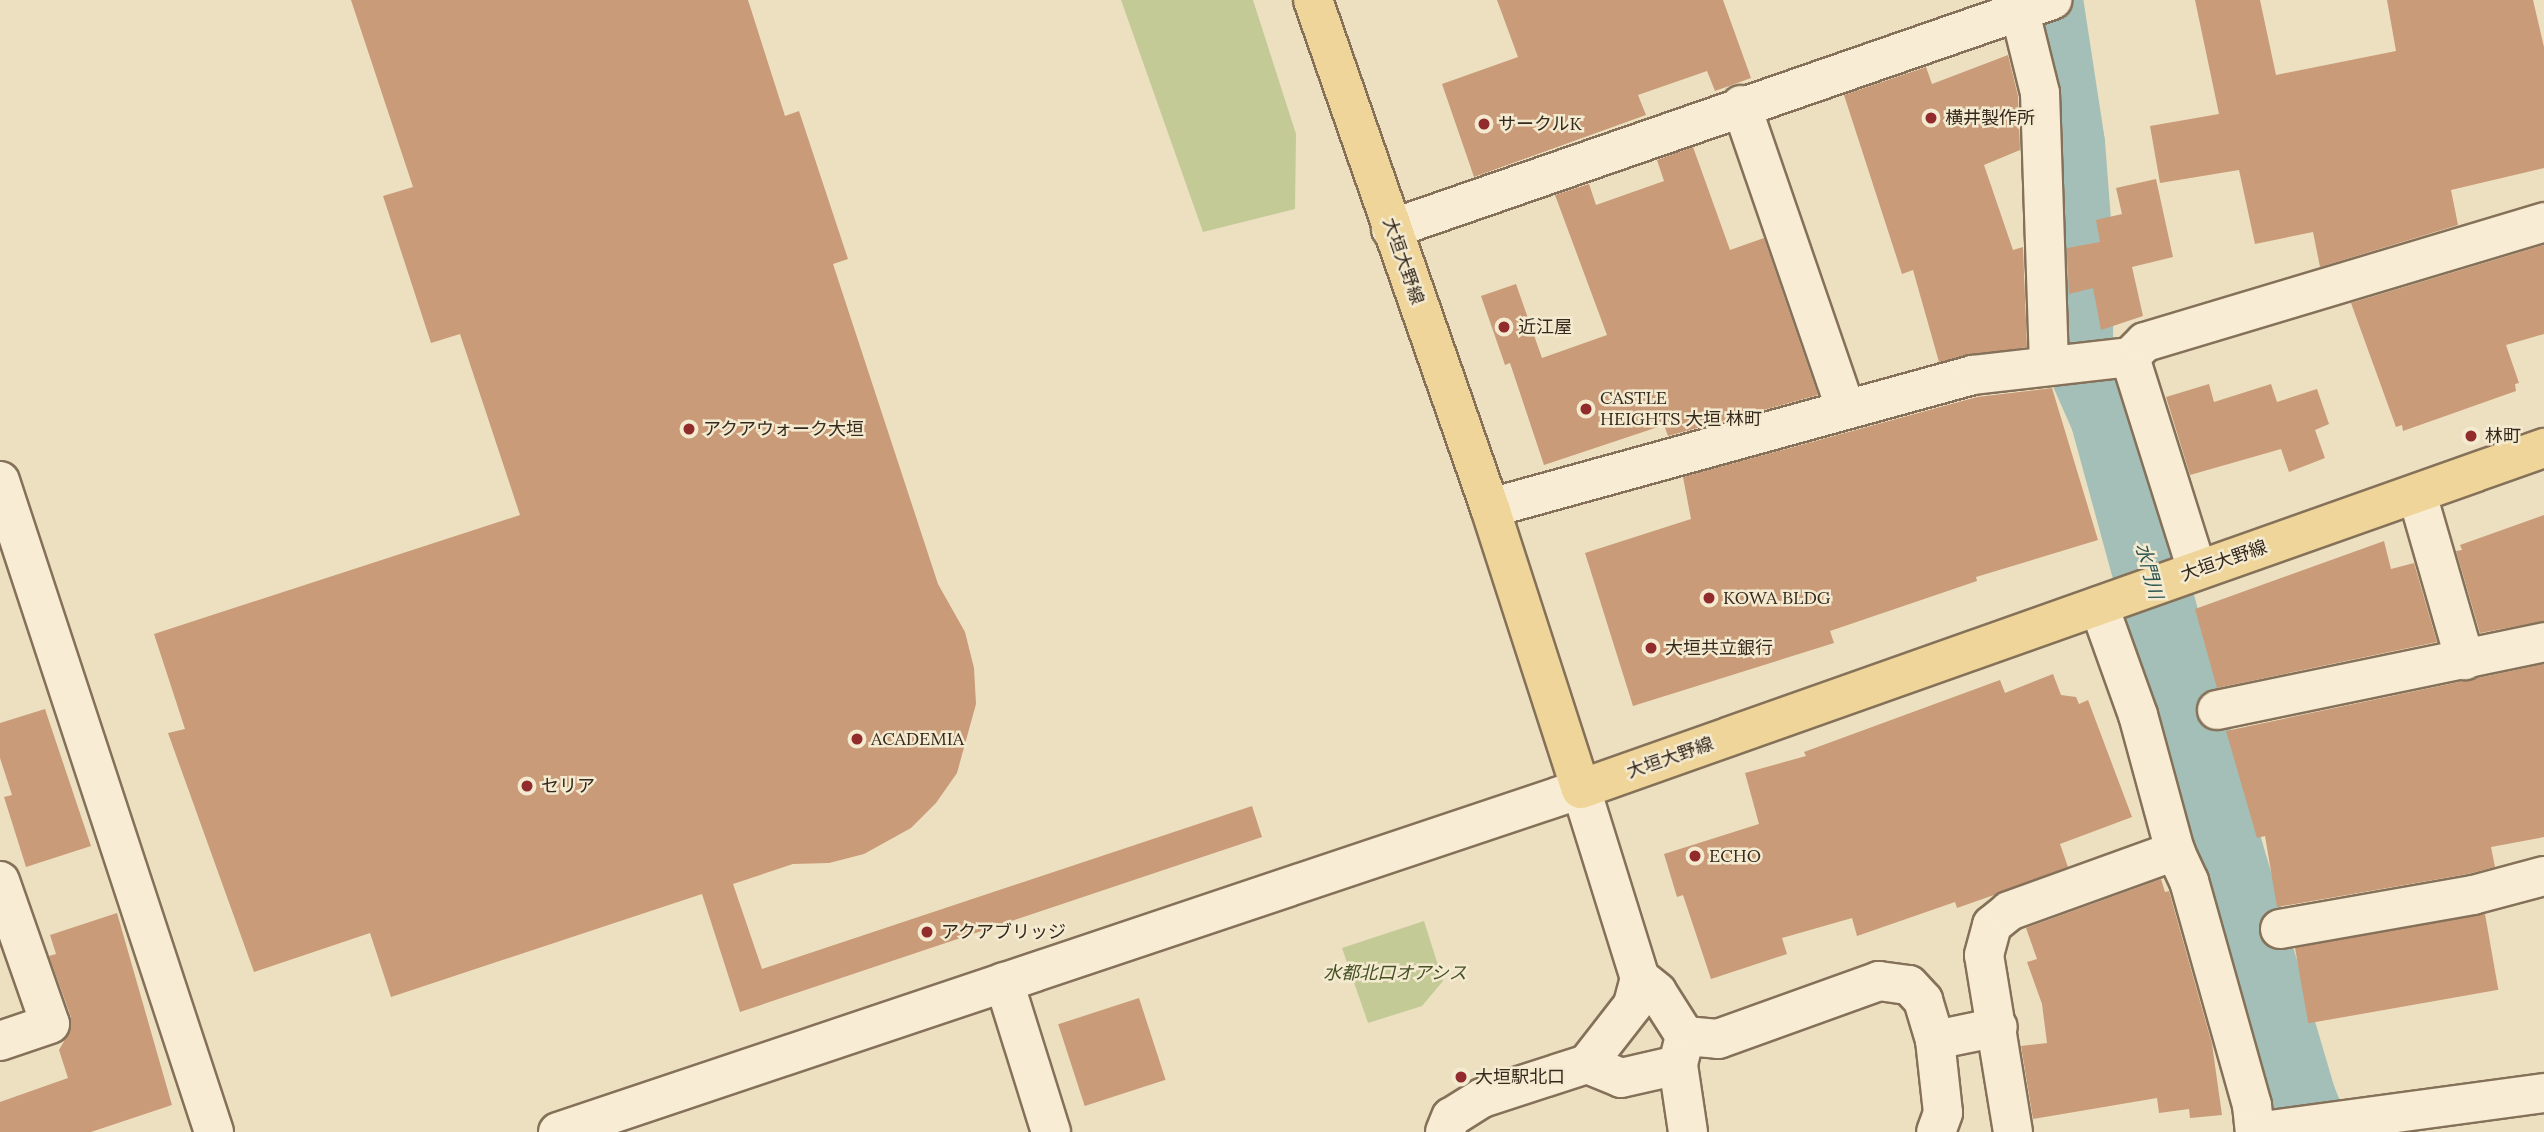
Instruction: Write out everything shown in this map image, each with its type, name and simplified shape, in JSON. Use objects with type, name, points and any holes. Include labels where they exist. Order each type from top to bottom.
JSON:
[{"type":"main road","name":"大垣大野線","points":[[1312,0],[1490,508],[1581,789],[2544,448]]},
{"type":"street","points":[[1391,229],[2030,4],[2040,93],[2055,364]]},
{"type":"street","points":[[1741,105],[1845,407]]},
{"type":"street","points":[[1490,508],[1845,407],[1973,374],[2123,358],[2145,342],[2544,222]]},
{"type":"street","points":[[2123,358],[2191,572]]},
{"type":"street","points":[[0,481],[214,1132]]},
{"type":"street","points":[[2417,494],[2465,660]]},
{"type":"street","points":[[2106,604],[2175,851],[2197,907],[2261,1131],[2544,1093]]},
{"type":"street","points":[[2217,710],[2544,642]]},
{"type":"street","points":[[558,1132],[1581,789],[1640,978],[1633,1004],[1587,1064],[1482,1098],[1451,1117],[1445,1132]]},
{"type":"street","points":[[2013,1132],[1998,1027],[1984,955],[1992,925],[2009,911],[2175,851]]},
{"type":"street","points":[[2280,929],[2473,895],[2544,876]]},
{"type":"street","points":[[0,881],[50,1024],[0,1041]]},
{"type":"street","points":[[1640,978],[1657,992],[1682,1051],[1687,1132]]},
{"type":"street","points":[[1587,1064],[1621,1078],[1682,1051],[1748,1031],[1879,981],[1909,985],[1923,1000],[1935,1040],[1944,1113],[1936,1132]]},
{"type":"street","points":[[1004,982],[1051,1132]]},
{"type":"street","points":[[1935,1040],[1998,1027]]},
{"type":"green space","points":[[1121,0],[1253,0],[1296,134],[1295,209],[1203,232]]},
{"type":"green space","name":"水都北口オアシス","points":[[1424,921],[1443,981],[1422,1006],[1368,1023],[1342,948]]},
{"type":"building","name":"アクアウォーク大垣","points":[[351,0],[748,0],[785,116],[799,111],[848,259],[833,264],[938,584],[965,632],[974,668],[976,704],[957,773],[936,803],[911,828],[864,854],[829,863],[793,864],[733,884],[762,969],[1252,806],[1262,837],[740,1012],[702,894],[391,997],[370,933],[254,972],[168,733],[185,729],[154,634],[520,515],[460,334],[431,343],[383,196],[413,187]]},
{"type":"building","points":[[1497,0],[1723,0],[1751,78],[1715,91],[1707,71],[1638,95],[1646,115],[1474,177],[1442,84],[1518,57]]},
{"type":"building","points":[[2195,0],[2260,0],[2276,75],[2396,51],[2387,0],[2533,0],[2544,47],[2544,168],[2451,190],[2458,225],[2320,267],[2313,232],[2255,244],[2239,170],[2160,183],[2150,126],[2219,114]]},
{"type":"building","points":[[2008,55],[2018,96],[2020,150],[1984,165],[2013,250],[2023,247],[2027,347],[1939,362],[1913,270],[1902,274],[1844,95],[1926,67],[1932,84]]},
{"type":"building","points":[[1693,147],[1730,250],[1764,238],[1818,395],[1668,436],[1664,425],[1544,465],[1510,363],[1505,365],[1481,296],[1516,284],[1542,358],[1607,335],[1555,195],[1589,184],[1596,205],[1664,181],[1657,160]]},
{"type":"building","points":[[2156,179],[2173,257],[2132,267],[2143,316],[2101,330],[2093,288],[2069,294],[2067,248],[2100,242],[2096,220],[2122,214],[2116,188]]},
{"type":"building","points":[[2544,245],[2544,334],[2506,345],[2519,383],[2515,384],[2516,391],[2403,431],[2402,425],[2396,427],[2351,303]]},
{"type":"building","points":[[2209,384],[2214,402],[2271,384],[2277,402],[2317,389],[2329,424],[2315,430],[2325,458],[2289,472],[2281,449],[2190,475],[2166,397]]},
{"type":"building","points":[[2052,388],[2098,540],[1976,577],[1977,581],[1830,631],[1834,643],[1633,706],[1585,553],[1691,519],[1683,477],[1977,397]]},
{"type":"building","points":[[2544,515],[2544,621],[2480,633],[2456,551],[2462,550],[2460,545]]},
{"type":"building","points":[[2384,541],[2391,569],[2414,563],[2437,642],[2217,688],[2195,609]]},
{"type":"building","points":[[2544,664],[2544,837],[2491,847],[2495,867],[2277,907],[2265,836],[2257,838],[2226,731]]},
{"type":"building","points":[[2053,674],[2061,695],[2076,697],[2079,704],[2088,700],[2132,817],[2060,844],[2068,867],[1957,908],[1955,902],[1857,936],[1852,918],[1782,938],[1787,954],[1711,979],[1683,895],[1677,897],[1664,854],[1759,824],[1745,773],[1806,756],[1804,752],[2000,680],[2005,693]]},
{"type":"building","points":[[45,709],[91,846],[26,867],[4,797],[12,795],[0,758],[0,723]]},
{"type":"building","points":[[2161,879],[2165,892],[2169,891],[2212,1044],[2222,1115],[2190,1118],[2189,1109],[2159,1113],[2157,1098],[2033,1119],[2021,1046],[2047,1043],[2042,1004],[2027,962],[2037,959],[2026,928]]},
{"type":"building","points":[[117,913],[172,1105],[91,1132],[0,1132],[0,1102],[68,1078],[59,1050],[71,1029],[71,1017],[49,956],[56,954],[50,935]]},
{"type":"building","points":[[2485,914],[2498,990],[2308,1023],[2295,948]]},
{"type":"building","points":[[1139,998],[1166,1080],[1085,1106],[1058,1024]]},
{"type":"waterway","name":"水門川","points":[[2046,0],[2068,143],[2077,259],[2076,347],[2107,417],[2221,833],[2299,1098],[2313,1132]]},
{"type":"place","name":"横井製作所","points":[[1931,118]]},
{"type":"place","name":"サークルK","points":[[1484,124]]},
{"type":"place","name":"近江屋","points":[[1504,327]]},
{"type":"place","name":"CASTLE HEIGHTS 大垣 林町","points":[[1586,409]]},
{"type":"place","name":"アクアウォーク大垣","points":[[689,429]]},
{"type":"place","name":"林町","points":[[2471,436]]},
{"type":"place","name":"KOWA BLDG","points":[[1709,598]]},
{"type":"place","name":"大垣共立銀行","points":[[1651,648]]},
{"type":"place","name":"ACADEMIA","points":[[857,739]]},
{"type":"place","name":"セリア","points":[[527,786]]},
{"type":"place","name":"ECHO","points":[[1695,856]]},
{"type":"place","name":"アクアブリッジ","points":[[927,932]]},
{"type":"place","name":"大垣駅北口","points":[[1461,1077]]}]
